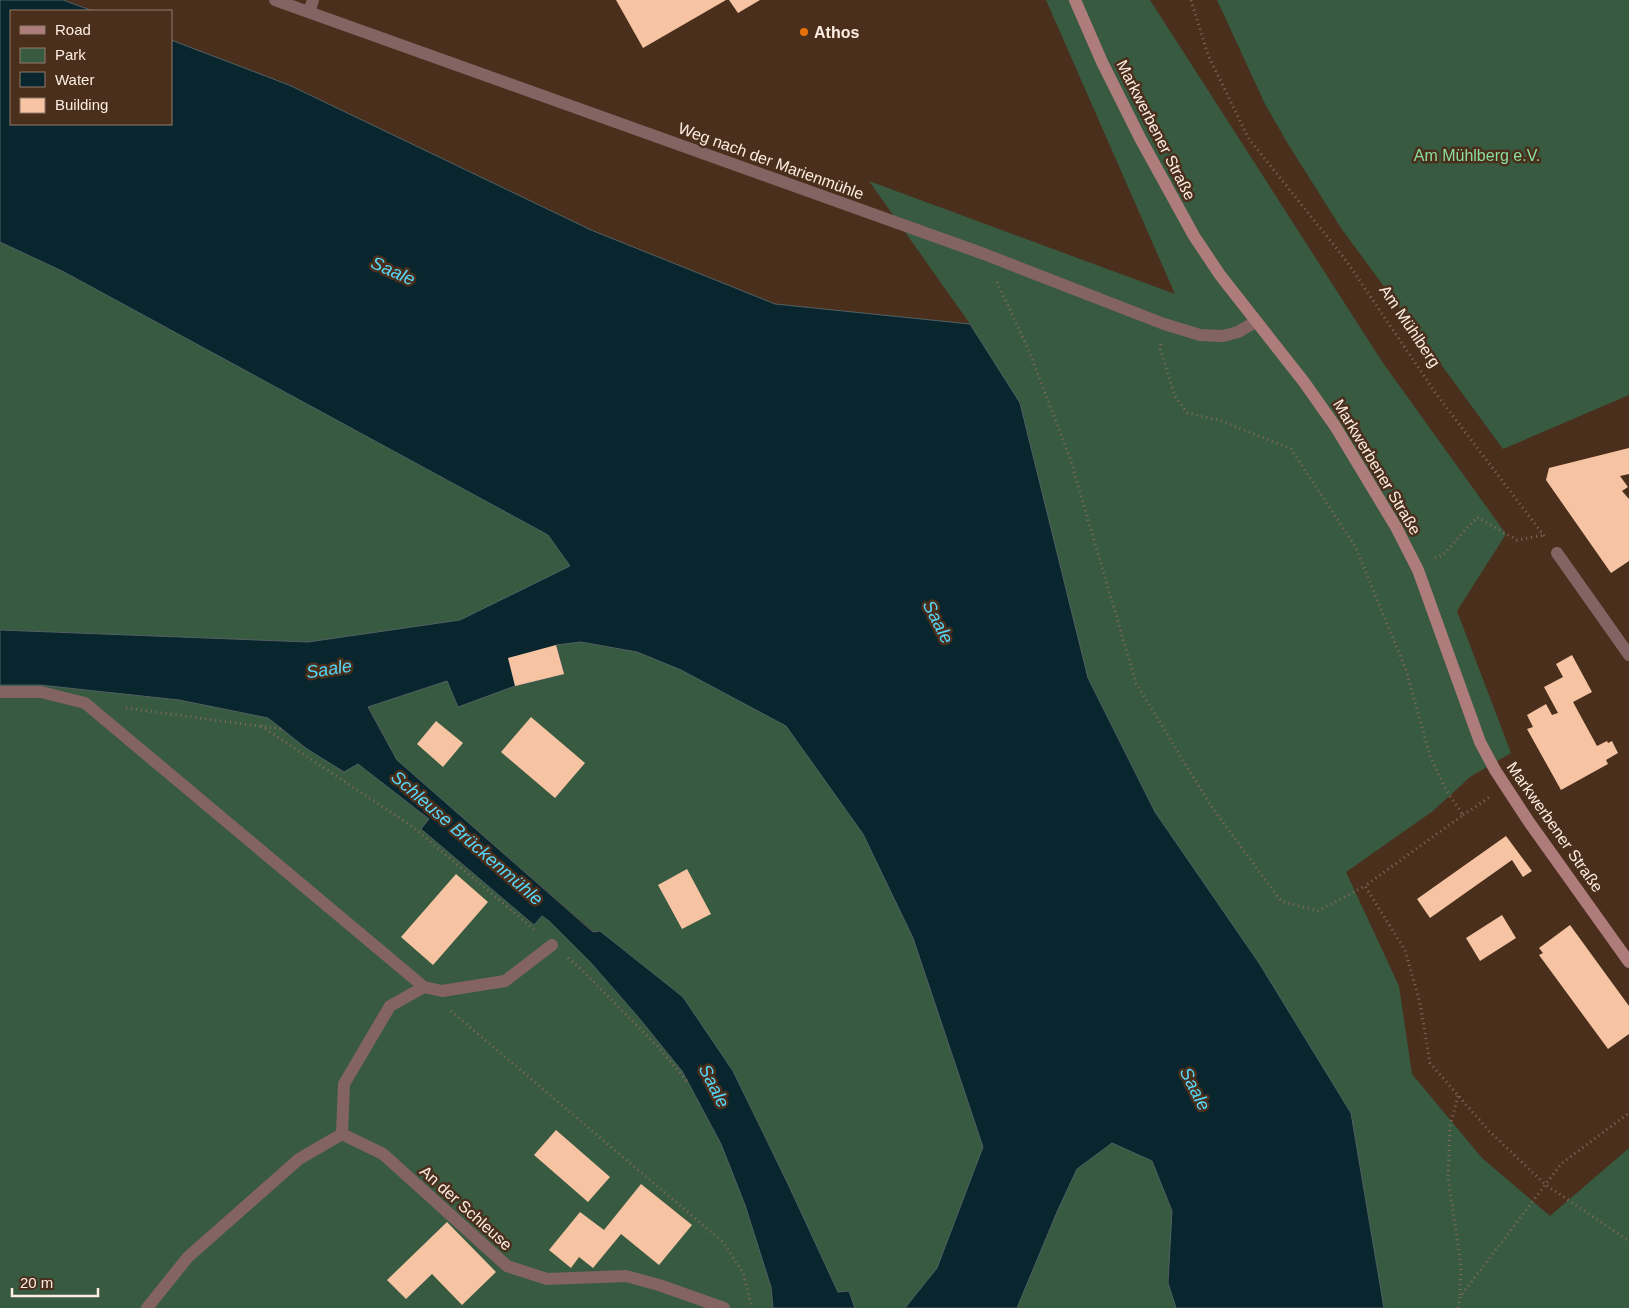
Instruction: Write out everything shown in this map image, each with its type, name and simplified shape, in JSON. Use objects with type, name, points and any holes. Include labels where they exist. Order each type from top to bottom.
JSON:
[{"type":"main road","name":"Markwerbener Straße","points":[[1075,0],[1102,62],[1180,213],[1220,275],[1304,382],[1335,426],[1374,488],[1416,566],[1480,742],[1505,787],[1629,962]]},
{"type":"street","name":"Weg nach der Marienmühle","points":[[275,0],[311,6],[984,254],[1164,324],[1200,335],[1223,336],[1238,332],[1255,322]]},
{"type":"street","points":[[1557,553],[1629,655]]},
{"type":"street","points":[[0,692],[41,692],[85,703],[424,987],[442,991],[505,981],[552,945]]},
{"type":"street","points":[[147,1308],[188,1257],[299,1160],[342,1134],[344,1084],[390,1006],[424,987]]},
{"type":"street","name":"An der Schleuse","points":[[342,1134],[383,1154],[507,1266],[547,1279],[626,1276],[659,1285],[724,1308]]},
{"type":"path","name":"Am Mühlberg","points":[[1191,0],[1208,55],[1249,139],[1345,259],[1437,395],[1557,553]]},
{"type":"path","points":[[984,254],[1029,351],[1070,458],[1136,683],[1211,806],[1281,901],[1318,911],[1365,886],[1505,787]]},
{"type":"path","points":[[1164,324],[1160,349],[1175,396],[1187,413],[1222,421],[1292,449],[1355,546],[1406,670],[1430,756],[1446,790],[1463,815]]},
{"type":"path","points":[[1416,566],[1443,555],[1477,517],[1517,540],[1544,535]]},
{"type":"path","points":[[124,708],[281,729]]},
{"type":"path","points":[[261,726],[413,827],[582,969],[659,1048],[689,1084]]},
{"type":"path","points":[[1365,886],[1405,950],[1420,1003],[1430,1063],[1489,1131],[1546,1184],[1629,1241]]},
{"type":"path","points":[[424,987],[723,1242],[743,1273],[752,1308]]},
{"type":"path","points":[[1458,1096],[1450,1126],[1448,1178],[1461,1265],[1458,1308]]},
{"type":"path","points":[[1460,1296],[1561,1164],[1629,1113]]},
{"type":"green space","points":[[1046,0],[1150,0],[1383,363],[1506,534],[1457,611],[1511,753],[1470,777],[1433,811],[1346,872],[1399,986],[1412,1074],[1482,1158],[1550,1216],[1629,1148],[1629,1308],[1384,1308],[1351,1113],[1259,963],[1155,812],[1088,678],[1020,403],[970,324],[869,181],[1175,294]]},
{"type":"green space","name":"Am Mühlberg e.V.","points":[[1217,0],[1629,0],[1629,395],[1503,449],[1341,228],[1265,104]]},
{"type":"green space","points":[[0,242],[64,272],[548,535],[571,566],[461,620],[308,642],[0,630]]},
{"type":"green space","points":[[581,642],[637,652],[682,670],[786,726],[863,834],[913,938],[983,1147],[937,1268],[905,1308],[855,1308],[849,1291],[838,1292],[733,1071],[683,997],[600,931],[594,932],[397,760],[368,706],[447,681],[458,707],[515,686],[563,674],[556,645]]},
{"type":"green space","points":[[0,685],[40,685],[179,700],[268,718],[358,764],[429,819],[421,829],[534,925],[542,916],[549,921],[592,964],[682,1071],[721,1144],[745,1205],[771,1287],[773,1308],[0,1308]]},
{"type":"green space","points":[[1112,1143],[1152,1161],[1172,1211],[1168,1283],[1176,1308],[1017,1308],[1077,1169]]},
{"type":"water","points":[[0,0],[63,0],[90,10],[10,10],[10,125],[172,125],[172,40],[289,85],[591,230],[775,304],[970,324],[1020,403],[1088,678],[1155,812],[1259,963],[1351,1113],[1384,1308],[1176,1308],[1168,1283],[1172,1211],[1152,1161],[1112,1143],[1077,1169],[1017,1308],[905,1308],[937,1268],[983,1147],[913,938],[863,834],[786,726],[681,670],[637,652],[581,642],[556,645],[564,674],[515,686],[458,707],[447,681],[368,707],[397,760],[593,932],[600,931],[683,997],[733,1071],[838,1292],[849,1291],[855,1308],[773,1308],[771,1287],[745,1205],[721,1144],[682,1071],[592,964],[549,921],[542,916],[534,925],[421,829],[429,819],[358,764],[344,772],[307,749],[268,718],[179,700],[40,685],[0,685],[0,630],[308,642],[460,620],[570,566],[548,535],[64,272],[0,242]]},
{"type":"building","points":[[616,0],[726,0],[643,48]]},
{"type":"building","points":[[729,0],[760,0],[738,13]]},
{"type":"building","points":[[1629,448],[1629,474],[1620,476],[1628,487],[1622,491],[1629,499],[1629,561],[1611,573],[1546,480],[1549,468]]},
{"type":"building","points":[[556,645],[564,674],[515,686],[508,658]]},
{"type":"building","points":[[1572,655],[1592,692],[1573,702],[1597,746],[1607,741],[1608,743],[1612,741],[1618,753],[1606,760],[1608,764],[1561,790],[1527,729],[1533,727],[1527,715],[1546,704],[1552,715],[1558,713],[1544,687],[1563,677],[1556,664]]},
{"type":"building","points":[[531,717],[585,763],[555,798],[501,752]]},
{"type":"building","points":[[436,721],[463,743],[443,767],[417,744]]},
{"type":"building","points":[[1506,836],[1532,871],[1523,877],[1512,860],[1430,918],[1417,899]]},
{"type":"building","points":[[687,869],[711,914],[682,929],[658,885]]},
{"type":"building","points":[[456,874],[488,902],[433,965],[401,937]]},
{"type":"building","points":[[1502,915],[1516,938],[1480,961],[1466,938]]},
{"type":"building","points":[[1570,925],[1629,1006],[1629,1034],[1608,1049],[1539,955],[1543,953],[1539,948]]},
{"type":"building","points":[[556,1130],[610,1177],[588,1202],[534,1155]]},
{"type":"building","points":[[641,1184],[692,1225],[659,1265],[621,1234],[593,1268],[579,1257],[571,1268],[549,1250],[580,1212],[604,1230]]},
{"type":"building","points":[[447,1222],[496,1272],[462,1305],[432,1274],[406,1299],[387,1280]]},
{"type":"place","name":"Athos","points":[[804,32]]},
{"type":"water label","name":"Saale","points":[[393,271]]},
{"type":"water label","name":"Saale","points":[[938,622]]},
{"type":"water label","name":"Saale","points":[[329,669]]},
{"type":"water label","name":"Schleuse Brückenmühle","points":[[467,838]]},
{"type":"water label","name":"Saale","points":[[714,1086]]},
{"type":"water label","name":"Saale","points":[[1195,1089]]}]
